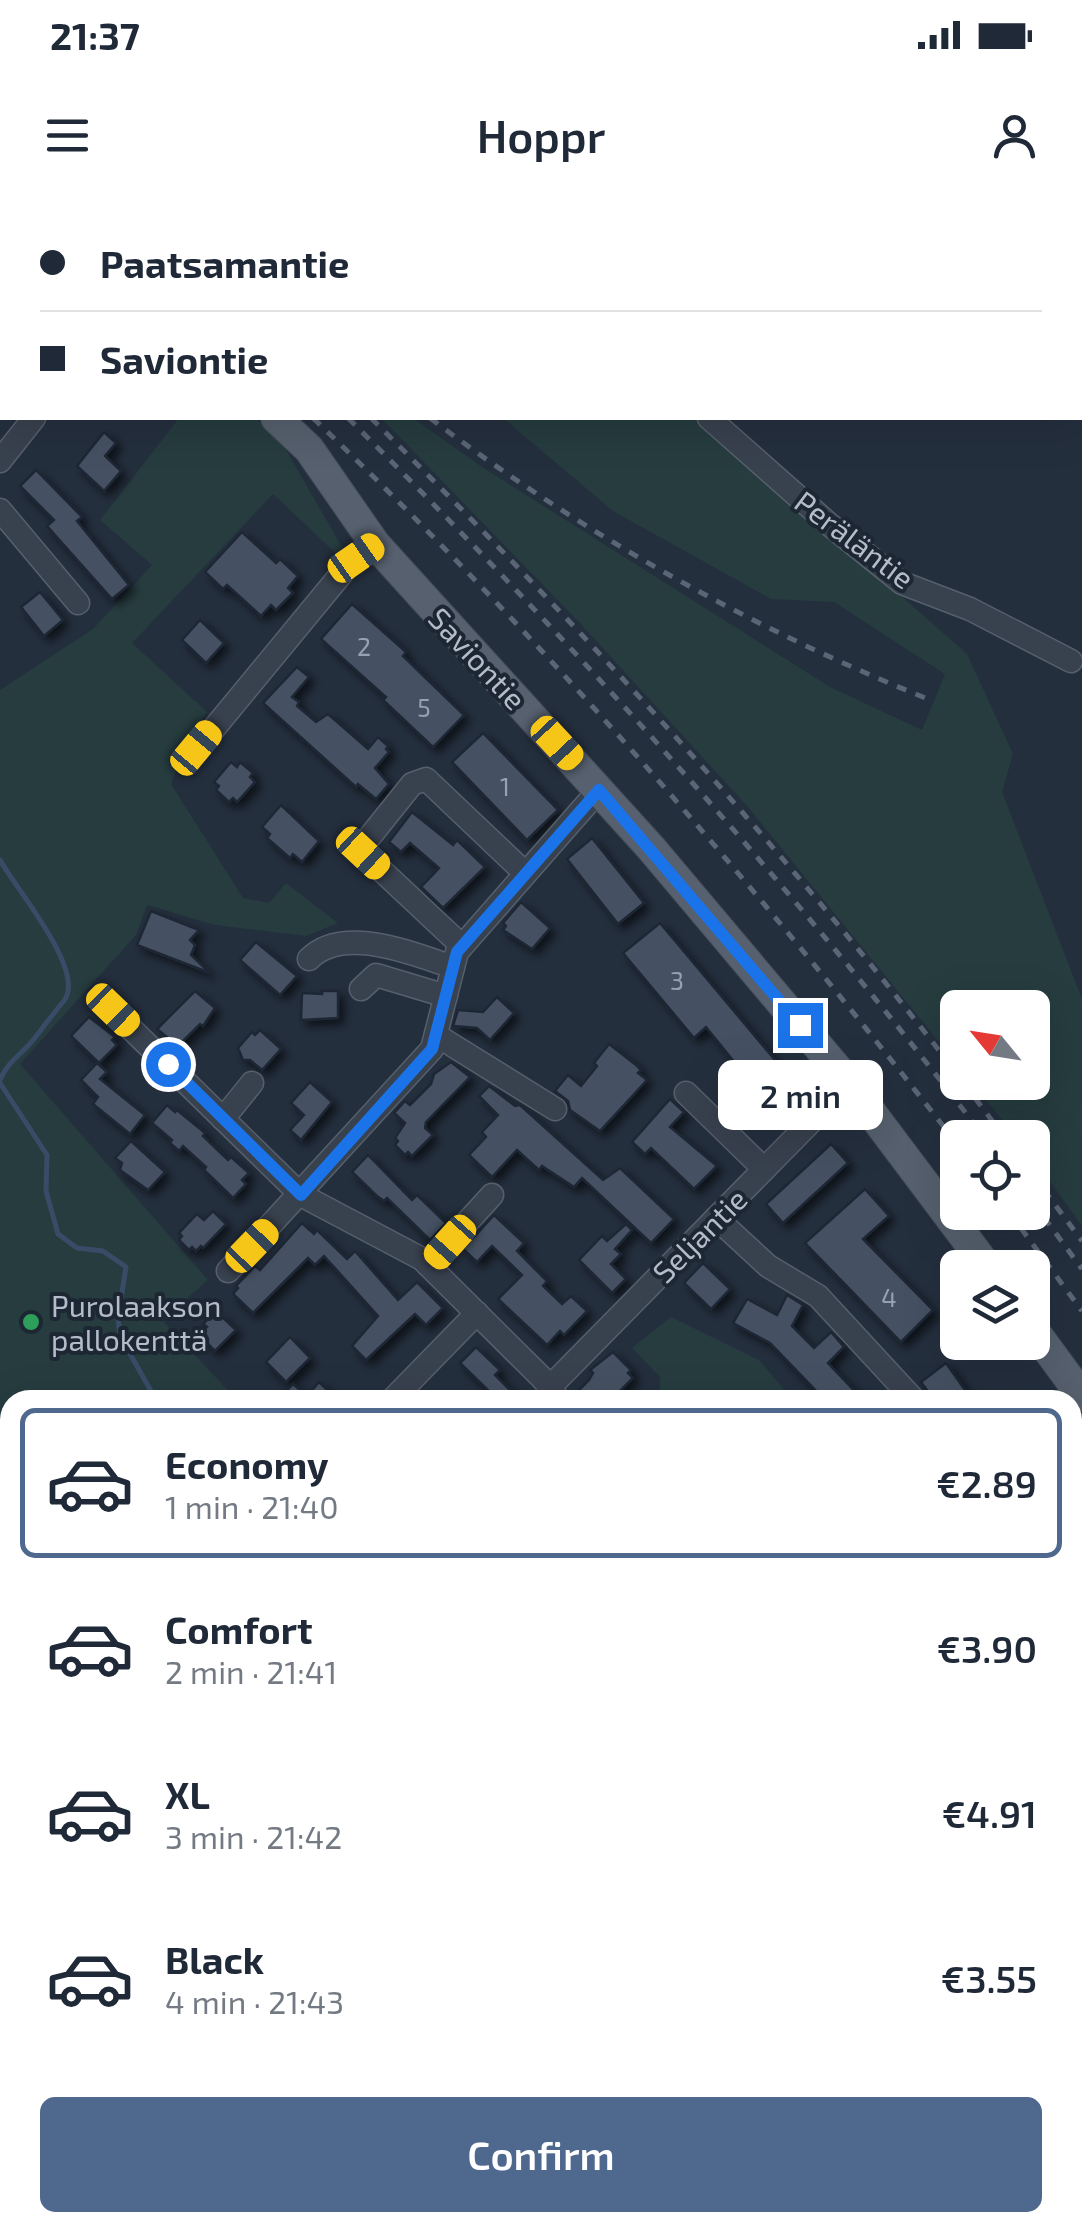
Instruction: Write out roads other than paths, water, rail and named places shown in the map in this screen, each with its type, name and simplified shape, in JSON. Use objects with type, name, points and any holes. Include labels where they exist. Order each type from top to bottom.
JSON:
[{"type":"main road","name":"Saviontie","points":[[278,420],[310,449],[375,544],[599,790],[849,1084],[974,1250]]},
{"type":"main road","points":[[1050,1352],[1078,1390]]},
{"type":"street","points":[[0,461],[32,420]]},
{"type":"street","name":"Peräläntie","points":[[712,420],[902,583],[970,609],[1071,662]]},
{"type":"street","points":[[0,510],[78,602]]},
{"type":"street","points":[[196,748],[347,567],[375,544]]},
{"type":"street","points":[[458,956],[362,851],[412,784],[426,779],[525,872]]},
{"type":"street","points":[[228,1271],[432,1049],[458,956],[525,872],[599,790]]},
{"type":"street","points":[[309,959],[320,948],[334,943],[388,945],[458,956]]},
{"type":"street","points":[[361,989],[376,974],[446,996]]},
{"type":"street","points":[[113,1010],[301,1195],[428,1265],[551,1390]]},
{"type":"street","points":[[436,1034],[556,1109]]},
{"type":"street","points":[[223,1118],[252,1082]]},
{"type":"street","name":"Seljantie","points":[[557,1390],[716,1218],[849,1084]]},
{"type":"street","points":[[686,1092],[764,1168]]},
{"type":"street","points":[[428,1265],[492,1195]]},
{"type":"street","points":[[716,1218],[768,1266],[818,1296],[905,1390]]},
{"type":"street","points":[[402,1390],[477,1313]]},
{"type":"waterway","points":[[0,860],[47,931],[66,972],[68,989],[63,1002],[0,1080]]},
{"type":"waterway","points":[[0,1083],[47,1155],[46,1191],[58,1234],[77,1248],[103,1251],[126,1267],[118,1318],[120,1336],[150,1390]]},
{"type":"railway","points":[[315,420],[485,590],[649,770],[806,955],[940,1122]]},
{"type":"railway","points":[[350,420],[516,590],[678,767],[835,949],[971,1120]]},
{"type":"railway","points":[[373,420],[525,575],[675,737],[820,903],[940,1052]]},
{"type":"railway","points":[[433,420],[548,501],[672,576],[800,643],[933,701]]},
{"type":"railway","points":[[976,1100],[992,1120]]},
{"type":"railway","points":[[1050,1198],[1082,1241]]},
{"type":"railway","points":[[1050,1225],[1082,1269]]},
{"type":"railway","points":[[1022,1230],[1082,1311]]},
{"type":"place","name":"Purolaakson pallokenttä","points":[[31,1322]]}]
